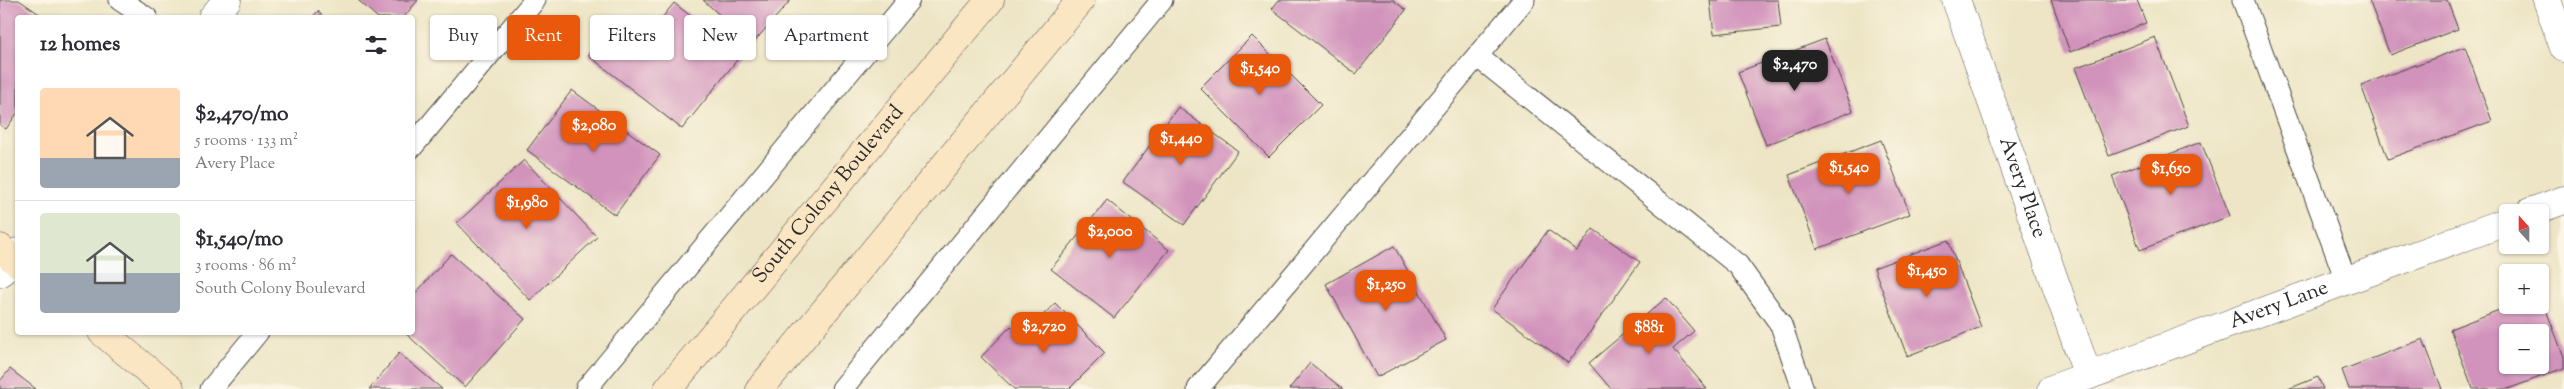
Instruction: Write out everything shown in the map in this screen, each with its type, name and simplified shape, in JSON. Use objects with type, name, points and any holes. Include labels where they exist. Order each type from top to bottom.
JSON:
[{"type":"main road","name":"South Colony Boulevard","points":[[668,389],[990,0]]},
{"type":"main road","points":[[760,389],[1081,0]]},
{"type":"main road","points":[[106,335],[170,389]]},
{"type":"street","points":[[214,15],[227,0]]},
{"type":"street","name":"Avery Place","points":[[1956,0],[2088,376]]},
{"type":"street","points":[[2547,0],[2564,48]]},
{"type":"street","points":[[2549,205],[2564,200]]},
{"type":"street","name":"Avery Lane","points":[[2052,389],[2499,224]]},
{"type":"lane","points":[[120,0],[142,15]]},
{"type":"lane","points":[[415,143],[535,0]]},
{"type":"lane","points":[[586,389],[909,0]]},
{"type":"lane","points":[[842,389],[1162,0]]},
{"type":"lane","points":[[1198,389],[1524,0]]},
{"type":"lane","points":[[2243,0],[2346,280]]},
{"type":"lane","points":[[1478,56],[1738,265],[1780,326],[1802,389]]},
{"type":"lane","points":[[211,389],[256,335]]},
{"type":"building","points":[[0,0],[19,0],[41,15],[15,15],[15,116],[6,129],[0,125]]},
{"type":"building","points":[[358,0],[418,0],[406,15],[375,15]]},
{"type":"building","points":[[703,0],[791,0],[778,15],[766,15],[766,28],[756,39],[756,15],[720,15]]},
{"type":"building","points":[[1279,0],[1393,0],[1406,10],[1356,74],[1272,9]]},
{"type":"building","points":[[1710,0],[1778,0],[1781,27],[1714,34]]},
{"type":"building","points":[[2051,0],[2137,0],[2146,23],[2070,52]]},
{"type":"building","points":[[2369,0],[2447,0],[2458,29],[2390,55]]},
{"type":"building","points":[[674,3],[689,15],[684,15],[684,60],[737,60],[682,129],[594,60],[674,60],[674,15],[664,15]]},
{"type":"building","points":[[1252,36],[1321,105],[1269,157],[1200,88]]},
{"type":"building","points":[[2155,37],[2189,126],[2109,156],[2075,68]]},
{"type":"building","points":[[1825,39],[1853,111],[1766,145],[1738,72]]},
{"type":"building","points":[[2465,47],[2492,121],[2388,159],[2361,85]]},
{"type":"building","points":[[572,90],[660,155],[615,215],[527,150]]},
{"type":"building","points":[[1178,107],[1238,151],[1184,225],[1123,182]]},
{"type":"building","points":[[1881,140],[1910,214],[1817,249],[1789,175]]},
{"type":"building","points":[[2201,142],[2230,216],[2140,250],[2112,176]]},
{"type":"building","points":[[524,160],[597,237],[530,300],[457,223]]},
{"type":"building","points":[[1107,200],[1169,250],[1114,318],[1051,269]]},
{"type":"building","points":[[1593,229],[1640,262],[1568,363],[1492,309],[1548,230],[1577,251]]},
{"type":"building","points":[[1948,240],[1981,327],[1907,356],[1874,268]]},
{"type":"building","points":[[1394,246],[1446,340],[1377,377],[1326,284]]},
{"type":"building","points":[[451,254],[525,319],[465,387],[407,335],[415,335],[415,294]]},
{"type":"building","points":[[1666,298],[1694,331],[1673,349],[1707,389],[1611,389],[1589,363]]},
{"type":"building","points":[[1055,303],[1105,353],[1069,389],[1014,389],[981,357],[1011,326],[1022,337]]},
{"type":"building","points":[[2499,310],[2499,314],[2548,314],[2564,357],[2564,368],[2549,374],[2549,324],[2499,324],[2499,374],[2548,374],[2508,389],[2473,389],[2450,329]]},
{"type":"building","points":[[2423,339],[2442,389],[2349,389],[2342,370]]},
{"type":"building","points":[[399,353],[442,389],[369,389]]},
{"type":"building","points":[[1310,363],[1343,389],[1289,389]]},
{"type":"building","points":[[10,369],[36,389],[0,389],[0,381]]},
{"type":"building","points":[[2318,377],[2323,389],[2288,389]]}]
